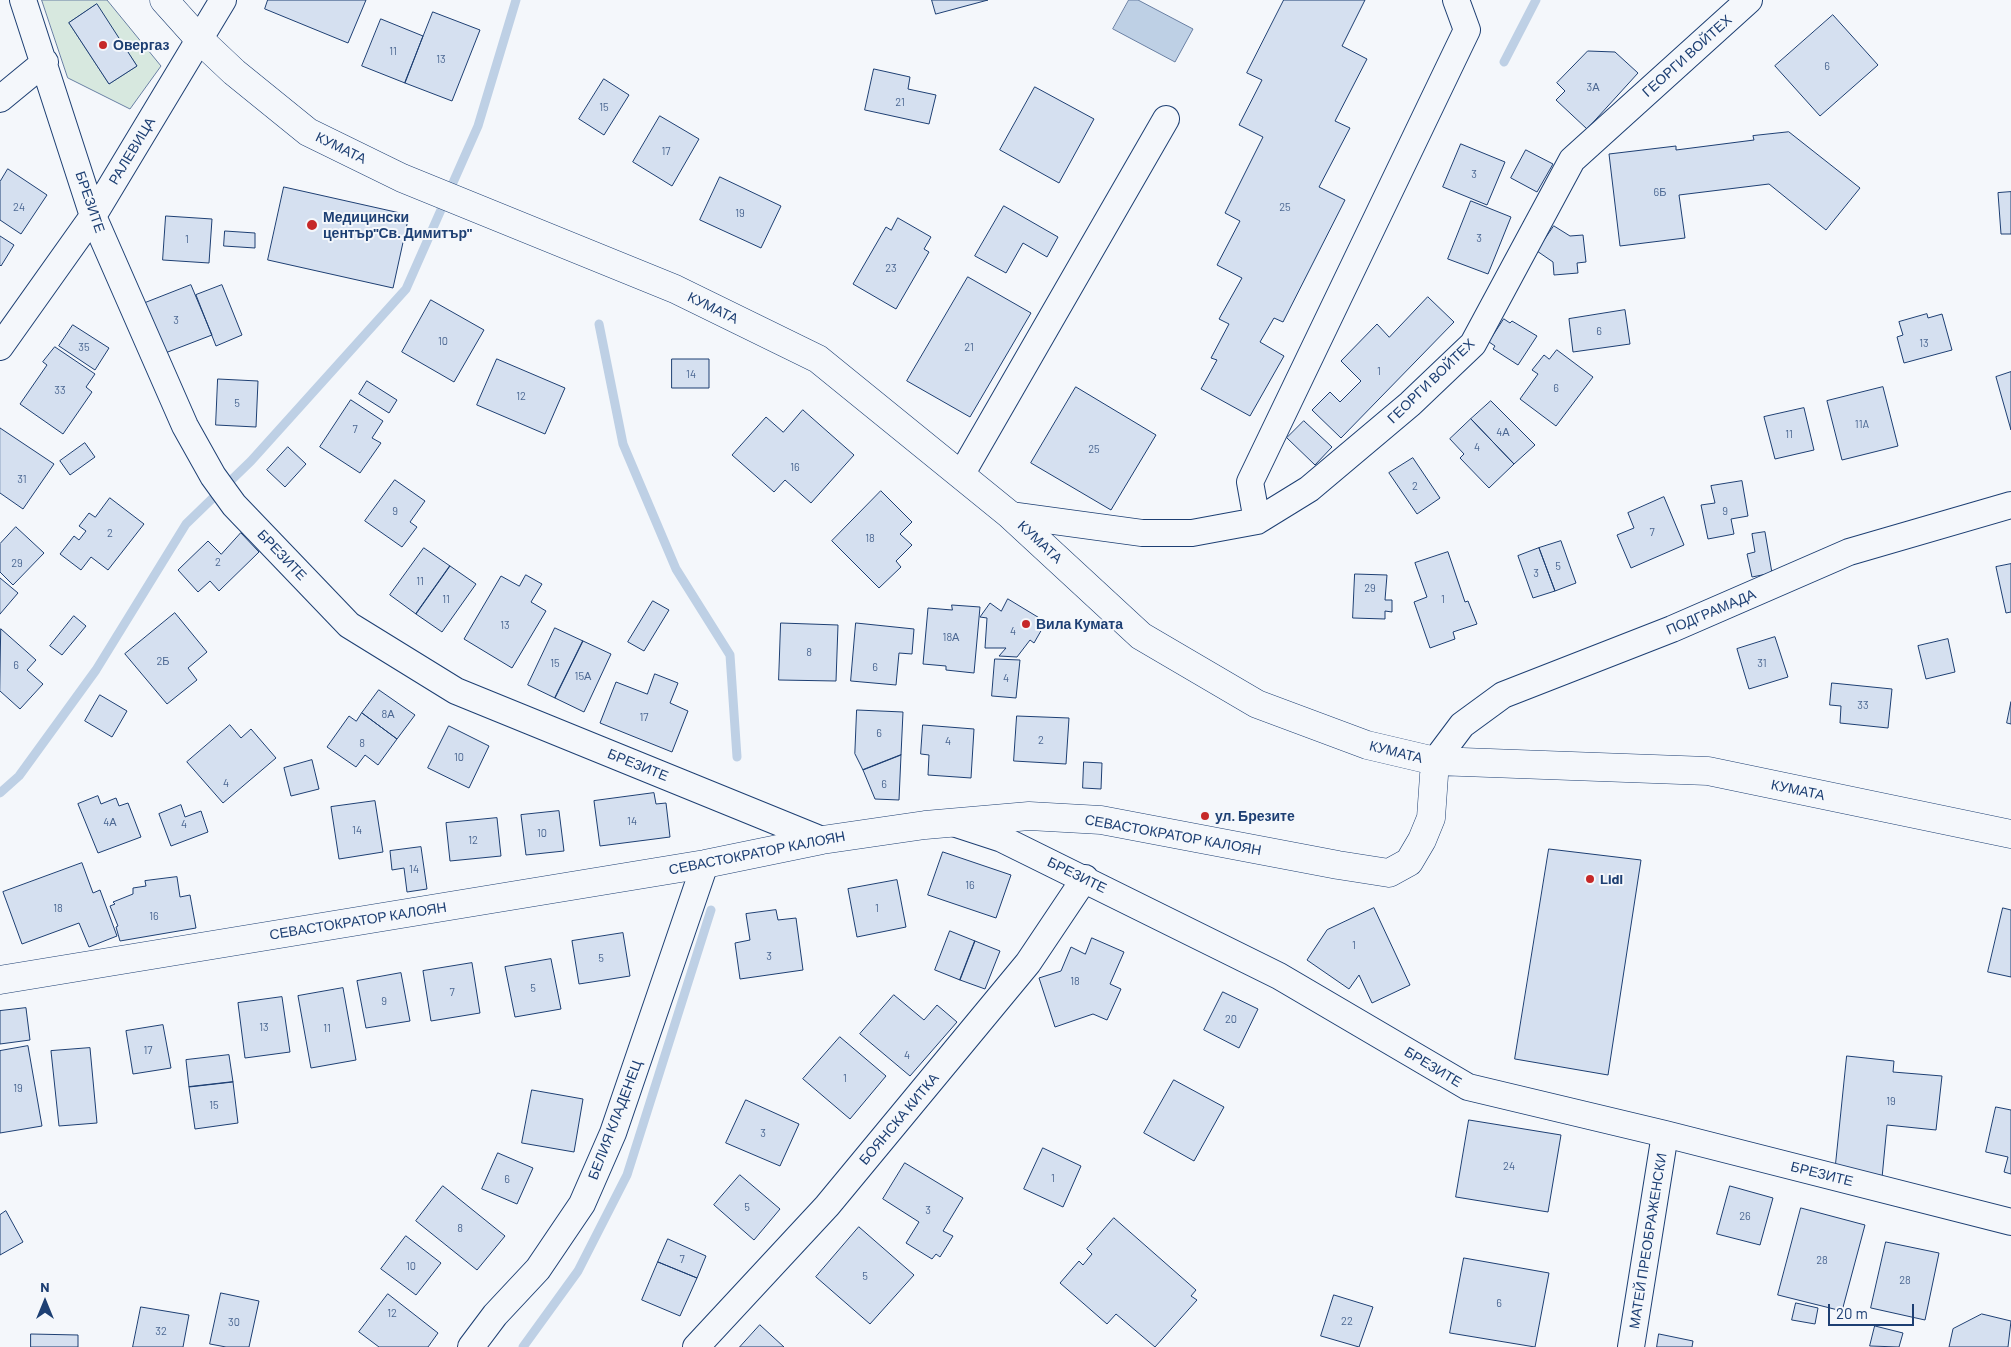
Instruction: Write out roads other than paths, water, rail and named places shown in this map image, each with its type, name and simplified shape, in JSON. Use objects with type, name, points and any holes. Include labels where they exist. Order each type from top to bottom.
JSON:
[{"type":"main road","name":"КУМАТА","points":[[164,0],[199,39],[234,72],[308,132],[402,178],[472,208],[675,289],[818,359],[1010,515],[1141,636],[1257,704],[1367,745],[1435,761],[1708,771],[2011,834]]},
{"type":"main road","name":"СЕВАСТОКРАТОР КАЛОЯН","points":[[0,980],[705,864],[822,840],[953,823],[1029,816],[1101,820],[1338,866],[1389,873],[1408,862],[1422,840],[1431,818],[1435,761]]},
{"type":"street","name":"БРЕЗИТЕ","points":[[23,0],[45,62],[93,216],[181,417],[213,476],[234,505],[349,625],[456,690],[822,840]]},
{"type":"street","name":"РАЛЕВИЦА","points":[[0,347],[93,216],[223,0]]},
{"type":"street","points":[[1257,521],[1250,482],[1467,30],[1456,0]]},
{"type":"street","name":"ГЕОРГИ ВОЙТЕХ","points":[[1010,515],[1142,533],[1192,533],[1257,521],[1309,489],[1410,404],[1473,344],[1572,160],[1749,0]]},
{"type":"street","points":[[0,99],[45,62]]},
{"type":"street","points":[[961,475],[1166,119]]},
{"type":"street","name":"ПОДГРАМАДА","points":[[1435,761],[1462,725],[1503,695],[1672,629],[1849,552],[2011,505]]},
{"type":"street","name":"БРЕЗИТЕ","points":[[953,823],[1002,839],[1085,878],[1279,976],[1468,1087],[1665,1134],[2011,1222]]},
{"type":"street","name":"БЕЛИЯ КЛАДЕНЕЦ","points":[[471,1347],[495,1315],[538,1269],[582,1204],[612,1133],[705,864]]},
{"type":"street","name":"БОЯНСКА КИТКА","points":[[696,1347],[834,1198],[1028,963],[1085,878]]},
{"type":"street","name":"МАТЕЙ ПРЕОБРАЖЕНСКИ","points":[[1631,1347],[1665,1134]]},
{"type":"water","points":[[1129,0],[1138,0],[1193,29],[1175,62],[1113,29]]},
{"type":"waterway","points":[[0,793],[19,776],[96,670],[186,524],[251,461],[406,289],[478,126],[516,0]]},
{"type":"waterway","points":[[1504,62],[1536,0]]},
{"type":"waterway","points":[[599,324],[623,444],[676,569],[730,655],[737,757]]},
{"type":"waterway","points":[[523,1347],[578,1271],[627,1175],[711,910]]},
{"type":"place","name":"Овергаз","points":[[103,45]]},
{"type":"place","name":"Медицински център\"Св. Димитър\"","points":[[312,225]]},
{"type":"place","name":"Вила Кумата","points":[[1026,624]]},
{"type":"place","name":"ул. Брезите","points":[[1205,816]]},
{"type":"place","name":"Lidl","points":[[1590,879]]}]
